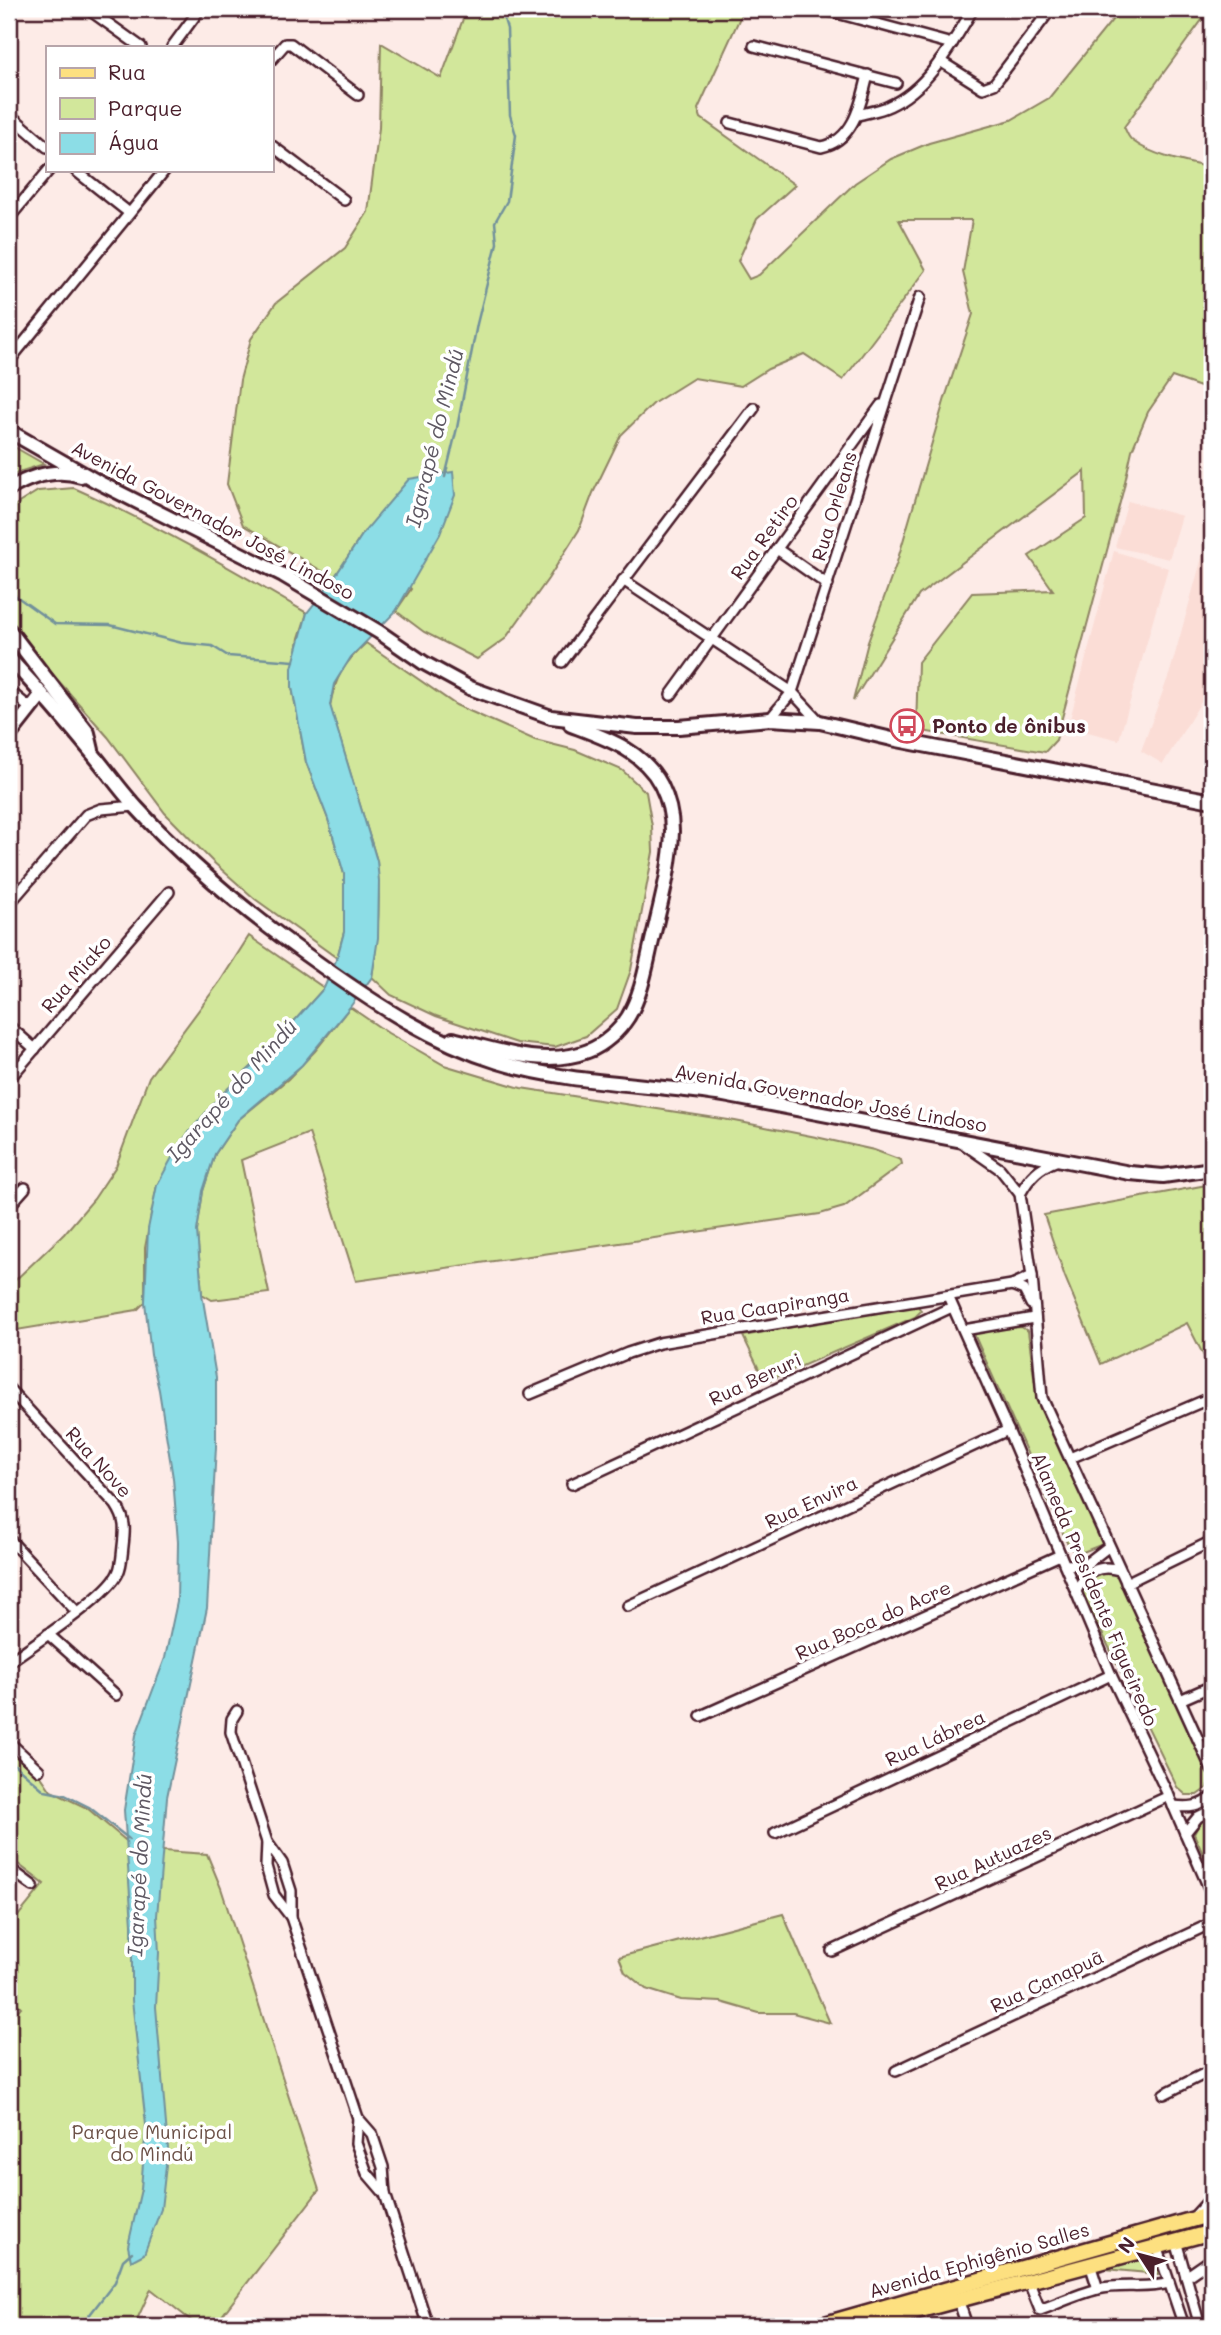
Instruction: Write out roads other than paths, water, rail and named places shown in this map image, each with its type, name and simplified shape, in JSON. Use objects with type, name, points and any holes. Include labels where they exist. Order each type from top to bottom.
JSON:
[{"type":"main road","name":"Avenida Governador José Lindoso","points":[[9,431],[99,482],[283,575],[379,632],[424,663],[470,688],[551,717],[637,727],[678,727],[770,719],[820,722],[892,739],[1212,801]]},
{"type":"main road","points":[[9,489],[25,479],[49,473],[74,474],[99,482]]},
{"type":"main road","points":[[9,630],[88,733],[93,754]]},
{"type":"main road","name":"Avenida Governador José Lindoso","points":[[9,658],[135,806],[218,888],[287,942],[380,1007],[474,1055],[560,1078],[690,1089],[1130,1173],[1163,1175],[1212,1169]]},
{"type":"main road","points":[[9,736],[42,694]]},
{"type":"main road","points":[[421,1030],[534,1058],[567,1057],[590,1051],[612,1036],[627,1017],[638,996],[662,898],[672,832],[666,798],[649,768],[631,752],[612,741],[551,717]]},
{"type":"main road","name":"Avenida Ephigênio Salles","points":[[818,2326],[1212,2214]]},
{"type":"main road","name":"Avenida Ephigênio Salles","points":[[861,2326],[896,2321],[958,2299],[1212,2232]]},
{"type":"street","points":[[88,9],[140,46]]},
{"type":"street","points":[[173,46],[200,9]]},
{"type":"street","points":[[822,9],[952,44]]},
{"type":"street","points":[[858,115],[896,103],[918,85],[940,61],[973,9]]},
{"type":"street","points":[[940,61],[983,88],[989,87],[1051,9]]},
{"type":"street","points":[[273,58],[285,44],[291,44],[358,95]]},
{"type":"street","points":[[754,46],[896,83]]},
{"type":"street","points":[[730,123],[821,147],[836,141],[858,115],[868,75]]},
{"type":"street","points":[[9,114],[46,146]]},
{"type":"street","points":[[273,147],[344,200]]},
{"type":"street","points":[[9,218],[48,172]]},
{"type":"street","points":[[78,172],[128,212]]},
{"type":"street","points":[[9,361],[163,172]]},
{"type":"street","name":"Rua Orleans","points":[[770,719],[792,692],[920,297]]},
{"type":"street","name":"Rua Retiro","points":[[671,695],[886,399]]},
{"type":"street","points":[[562,662],[754,408]]},
{"type":"street","points":[[777,549],[828,584]]},
{"type":"street","points":[[624,580],[792,692],[820,722]]},
{"type":"street","points":[[9,691],[30,708]]},
{"type":"street","points":[[9,904],[86,815],[101,809],[135,806]]},
{"type":"street","name":"Rua Miako","points":[[9,1079],[170,892]]},
{"type":"street","points":[[9,1026],[35,1049]]},
{"type":"street","points":[[957,1140],[1000,1169],[1020,1194],[1027,1180],[1041,1167],[1058,1160]]},
{"type":"street","points":[[9,1206],[25,1188]]},
{"type":"street","name":"Alameda Presidente Figueiredo","points":[[1020,1194],[1032,1276],[1040,1393],[1212,1770]]},
{"type":"street","name":"Rua Caapiranga","points":[[530,1394],[659,1343],[1012,1285],[1032,1276]]},
{"type":"street","points":[[964,1330],[1034,1315],[1024,1290],[1012,1285]]},
{"type":"street","name":"Alameda Presidente Figueiredo","points":[[948,1296],[1008,1430],[1111,1675],[1169,1796],[1212,1895]]},
{"type":"street","name":"Rua Beruri","points":[[572,1484],[952,1307]]},
{"type":"street","name":"Rua Nove","points":[[9,1389],[123,1515],[125,1528],[118,1572],[109,1586],[77,1612]]},
{"type":"street","points":[[1070,1458],[1208,1399]]},
{"type":"street","name":"Rua Envira","points":[[628,1606],[1008,1430]]},
{"type":"street","points":[[9,1539],[77,1612],[9,1662]]},
{"type":"street","points":[[1126,1583],[1212,1541]]},
{"type":"street","points":[[1065,1565],[1086,1564],[1108,1547]]},
{"type":"street","name":"Rua Boca do Acre","points":[[701,1716],[1060,1555]]},
{"type":"street","points":[[1076,1591],[1084,1577],[1097,1569],[1104,1567],[1119,1570]]},
{"type":"street","points":[[48,1634],[116,1695]]},
{"type":"street","name":"Rua Lábrea","points":[[775,1833],[1111,1675]]},
{"type":"street","points":[[1180,1700],[1212,1686]]},
{"type":"street","points":[[237,1711],[232,1719],[231,1732],[267,1842],[282,1863],[291,1891],[291,1917],[358,2118],[372,2134],[383,2167],[385,2194],[429,2326]]},
{"type":"street","points":[[9,1742],[39,1770]]},
{"type":"street","name":"Rua Autuazes","points":[[832,1951],[1169,1796]]},
{"type":"street","points":[[1173,1806],[1194,1807],[1212,1797]]},
{"type":"street","points":[[1185,1833],[1198,1817],[1212,1810]]},
{"type":"street","points":[[267,1842],[266,1866],[274,1895],[291,1917]]},
{"type":"street","points":[[9,1868],[33,1886]]},
{"type":"street","name":"Rua Canapuã","points":[[896,2071],[1212,1923]]},
{"type":"street","points":[[1164,2094],[1212,2070]]},
{"type":"street","points":[[358,2118],[356,2143],[367,2173],[385,2194]]},
{"type":"street","points":[[1192,2219],[1212,2197]]},
{"type":"street","points":[[1176,2241],[1200,2326]]},
{"type":"street","points":[[1157,2246],[1184,2326]]},
{"type":"street","points":[[1186,2277],[1212,2259]]},
{"type":"street","points":[[1090,2264],[1098,2289]]},
{"type":"street","points":[[1028,2280],[1040,2310],[1098,2289],[1132,2285],[1155,2287],[1169,2283]]},
{"type":"street","name":"Avenida Ephigênio Salles","points":[[958,2299],[967,2326]]},
{"type":"water","points":[[453,472],[455,495],[440,534],[396,611],[351,657],[334,684],[330,705],[377,861],[378,938],[372,977],[302,1065],[238,1120],[215,1154],[203,1191],[197,1231],[202,1294],[216,1377],[216,1447],[207,1608],[167,1797],[157,1916],[159,1953],[156,2007],[168,2148],[161,2209],[144,2254],[131,2261],[128,2246],[141,2189],[146,2125],[132,2000],[132,1924],[124,1810],[136,1735],[165,1658],[177,1602],[178,1542],[173,1478],[151,1355],[145,1302],[148,1229],[157,1185],[180,1143],[219,1097],[262,1057],[324,988],[337,958],[344,932],[344,874],[328,819],[306,762],[292,687],[292,668],[307,613],[364,532],[409,479]]},
{"type":"waterway","name":"Igarapé do Mindú","points":[[445,477],[497,243],[495,222],[507,201],[516,135],[510,115],[507,29],[501,9]]},
{"type":"waterway","points":[[9,591],[55,624],[110,625],[182,643],[212,646],[228,656],[294,661]]},
{"type":"waterway","points":[[9,1760],[45,1791],[65,1795],[89,1807],[129,1839]]},
{"type":"waterway","name":"Igarapé do Mindú","points":[[81,2326],[115,2282],[123,2260],[132,2252]]},
{"type":"place","name":"Ponto de ônibus","points":[[907,726]]},
{"type":"park label","name":"Parque Municipal do Mindú","points":[[152,2143]]}]
